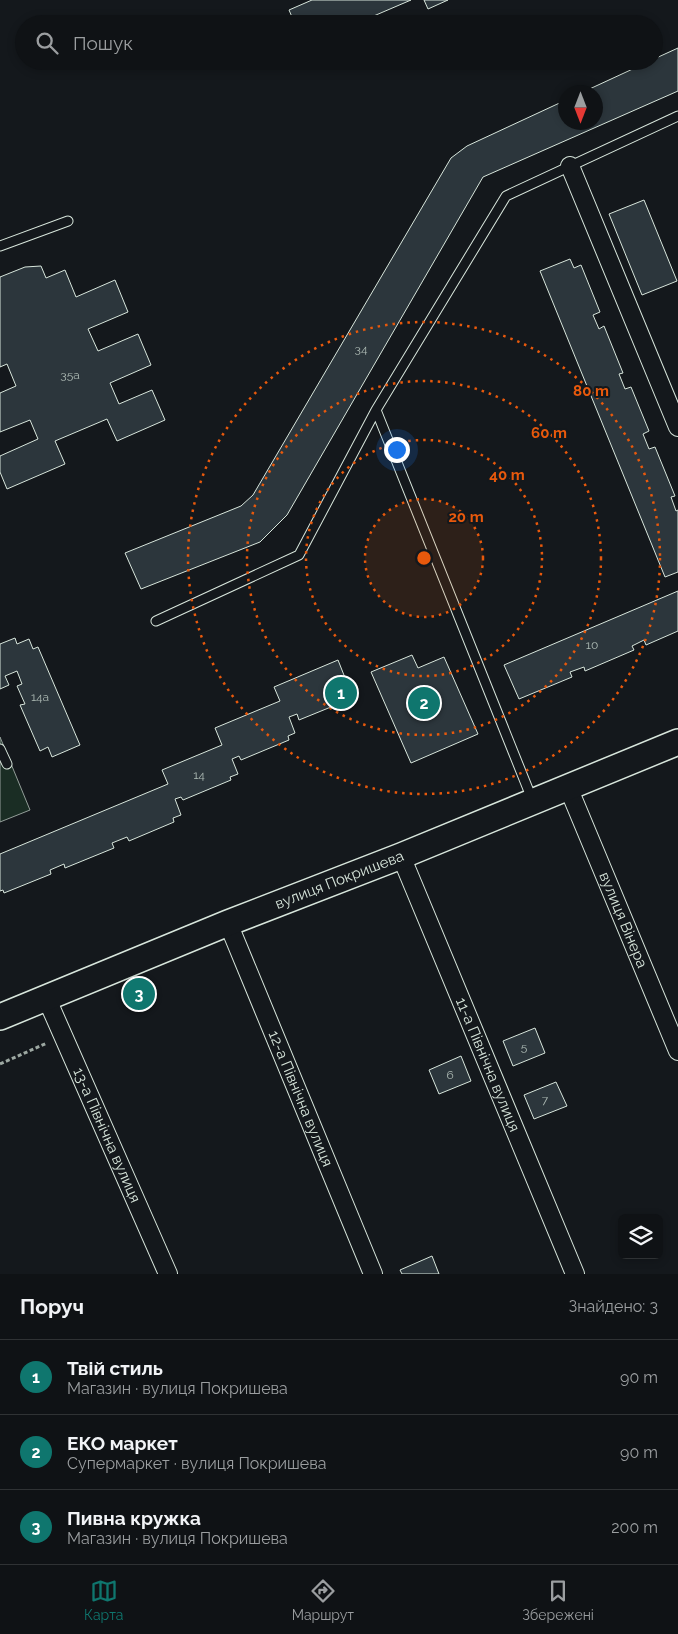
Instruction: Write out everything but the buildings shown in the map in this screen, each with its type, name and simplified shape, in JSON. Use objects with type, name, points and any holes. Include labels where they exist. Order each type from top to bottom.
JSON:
[{"type":"street","points":[[570,166],[678,427]]},
{"type":"street","name":"вулиця Покришева","points":[[0,1018],[46,997],[400,856],[678,742]]},
{"type":"street","name":"вулиця Вінера","points":[[568,787],[678,1051]]},
{"type":"street","name":"11-а Північна вулиця","points":[[400,856],[575,1274]]},
{"type":"street","name":"12-а Північна вулиця","points":[[228,923],[373,1274]]},
{"type":"street","name":"13-а Північна вулиця","points":[[46,997],[168,1274]]},
{"type":"lane","points":[[156,621],[299,555],[376,410],[506,196],[678,116]]},
{"type":"lane","points":[[0,246],[68,221]]},
{"type":"lane","points":[[376,410],[533,802]]},
{"type":"lane","points":[[0,749],[7,764]]},
{"type":"path","points":[[0,1064],[64,1036]]},
{"type":"green space","points":[[0,737],[30,810],[0,822]]},
{"type":"place","name":"Твій стиль","points":[[341,693]]},
{"type":"place","name":"ЕКО маркет","points":[[424,703]]},
{"type":"place","name":"Пивна кружка","points":[[139,994]]}]
